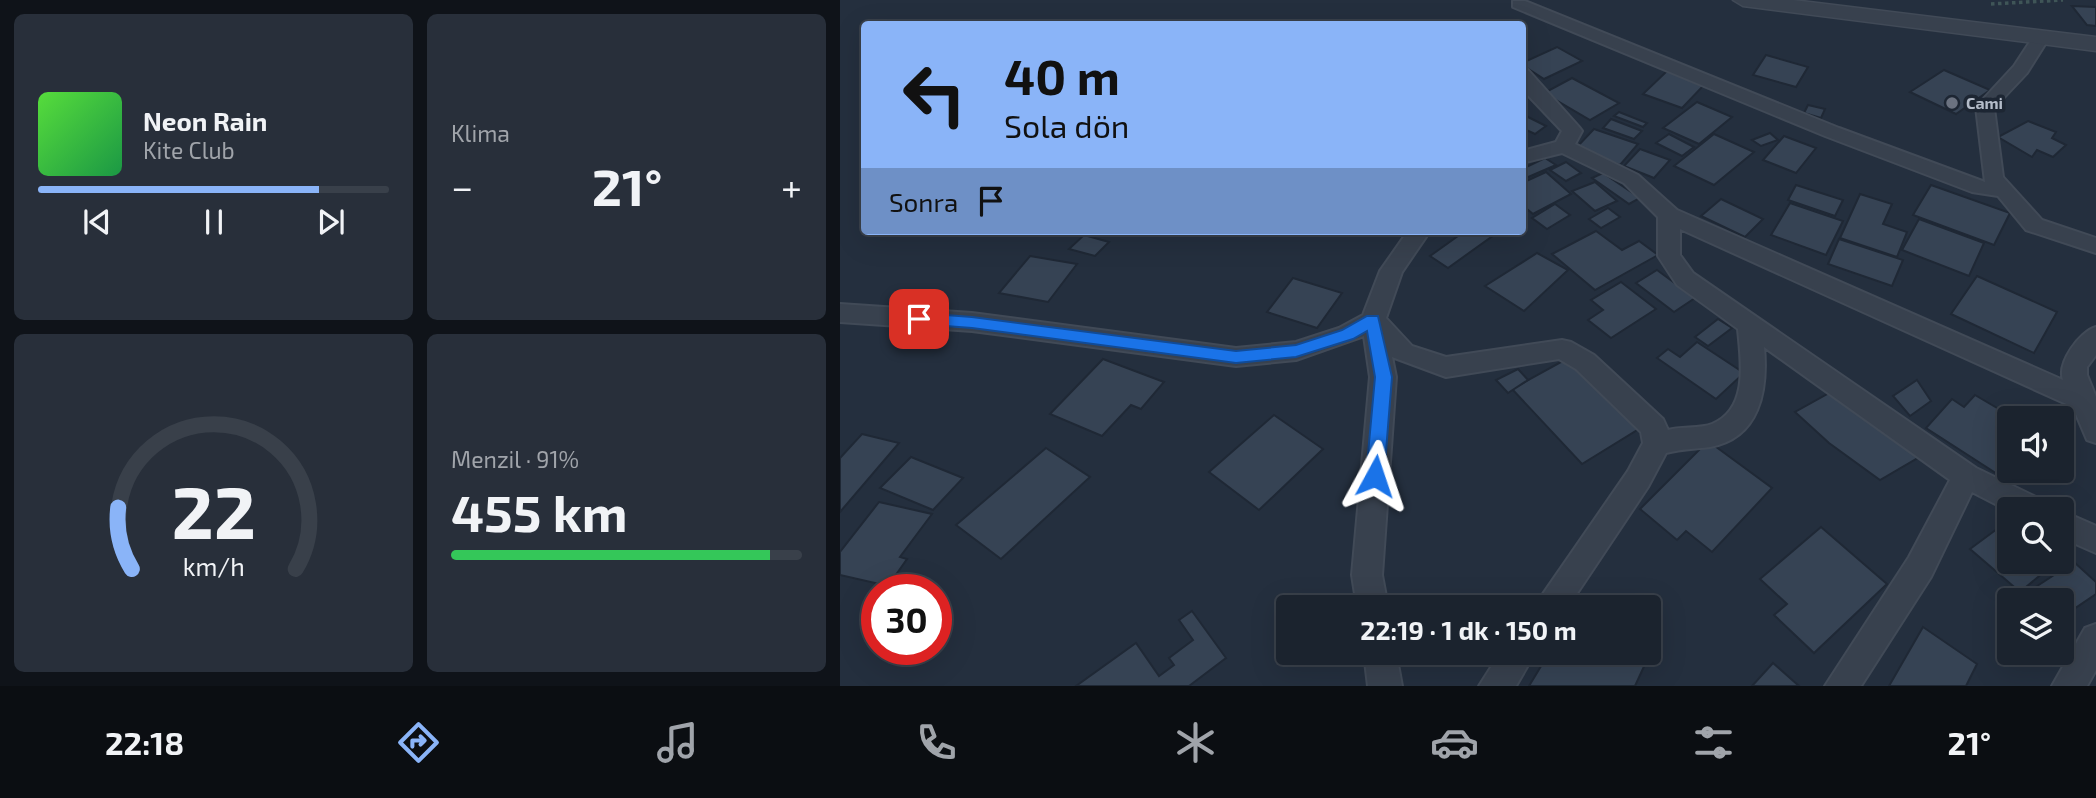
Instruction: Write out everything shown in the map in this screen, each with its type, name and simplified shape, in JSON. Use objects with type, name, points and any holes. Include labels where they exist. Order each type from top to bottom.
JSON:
[{"type":"street","points":[[1743,0],[2096,44]]},
{"type":"street","points":[[1517,10],[1979,187],[2005,191]]},
{"type":"street","points":[[2041,38],[2021,69],[1985,107],[1993,178],[2034,225],[2096,246]]},
{"type":"street","points":[[1526,79],[1538,95],[1562,114],[1572,131],[1564,146]]},
{"type":"street","points":[[1526,156],[1564,146],[1631,179],[1669,215],[2085,401]]},
{"type":"street","points":[[1669,215],[1669,256],[1685,279],[1966,476],[2008,497]]},
{"type":"street","points":[[1371,595],[1367,575],[1383,377],[1373,320],[1391,271],[1416,235]]},
{"type":"street","points":[[840,313],[972,322],[1236,357],[1296,351],[1348,334],[1373,320]]},
{"type":"street","points":[[1373,320],[1403,354],[1446,367],[1562,349],[1585,362],[1654,428],[1657,444],[1638,479],[1558,595]]},
{"type":"street","points":[[1657,444],[1685,437],[1715,435],[1736,424],[1748,406],[1755,385],[1750,324]]},
{"type":"street","points":[[2096,336],[2075,365],[2074,375],[2096,432]]},
{"type":"street","points":[[1842,686],[1920,567],[1966,476]]},
{"type":"street","points":[[2074,530],[2096,540]]},
{"type":"street","points":[[2068,686],[2096,639]]},
{"type":"street","points":[[1382,665],[1385,686]]},
{"type":"street","points":[[1496,686],[1511,665]]},
{"type":"path","points":[[1991,4],[2063,0]]},
{"type":"building","points":[[2072,6],[2096,7],[2096,26],[2087,25]]},
{"type":"building","points":[[1557,47],[1582,61],[1544,79],[1526,68],[1526,61]]},
{"type":"building","points":[[1766,55],[1808,67],[1796,87],[1753,75]]},
{"type":"building","name":"Cami","points":[[1944,70],[1990,90],[1956,114],[1910,92]]},
{"type":"building","points":[[1667,71],[1705,84],[1682,108],[1643,94]]},
{"type":"building","points":[[1572,78],[1619,103],[1590,120],[1544,93]]},
{"type":"building","points":[[1697,102],[1732,117],[1699,144],[1663,128]]},
{"type":"building","points":[[1808,105],[1825,109],[1821,118],[1804,113]]},
{"type":"building","points":[[1619,112],[1647,123],[1643,127],[1614,116]]},
{"type":"building","points":[[1526,118],[1546,126],[1535,134],[1526,130]]},
{"type":"building","points":[[1611,119],[1642,131],[1634,139],[1603,128]]},
{"type":"building","points":[[2028,121],[2056,132],[2052,138],[2066,145],[2053,157],[2037,150],[2032,157],[1998,137]]},
{"type":"building","points":[[1594,129],[1638,144],[1620,165],[1575,149]]},
{"type":"building","points":[[1770,133],[1778,140],[1761,146],[1752,140]]},
{"type":"building","points":[[1669,134],[1694,147],[1682,156],[1656,143]]},
{"type":"building","points":[[1714,134],[1754,152],[1714,185],[1674,166]]},
{"type":"building","points":[[1784,136],[1816,148],[1796,173],[1763,160]]},
{"type":"building","points":[[1640,149],[1670,160],[1654,178],[1624,166]]},
{"type":"building","points":[[1545,158],[1556,165],[1526,178],[1526,167]]},
{"type":"building","points":[[1566,162],[1581,173],[1566,181],[1550,170]]},
{"type":"building","points":[[1546,172],[1571,194],[1533,214],[1526,208],[1526,181]]},
{"type":"building","points":[[1603,173],[1640,198],[1629,204],[1592,178]]},
{"type":"building","points":[[1595,182],[1617,201],[1595,211],[1572,191]]},
{"type":"building","points":[[1796,185],[1843,200],[1835,216],[1788,200]]},
{"type":"building","points":[[1931,185],[2010,213],[1994,245],[1913,215]]},
{"type":"building","points":[[1860,194],[1892,204],[1883,224],[1907,232],[1897,257],[1840,238]]},
{"type":"building","points":[[1721,199],[1763,219],[1745,237],[1701,216]]},
{"type":"building","points":[[1790,203],[1843,221],[1826,255],[1771,235]]},
{"type":"building","points":[[1555,204],[1570,215],[1547,229],[1532,218]]},
{"type":"building","points":[[1608,208],[1620,217],[1601,228],[1589,219]]},
{"type":"building","points":[[1919,219],[1984,243],[1969,276],[1902,250]]},
{"type":"building","points":[[1596,231],[1622,250],[1639,241],[1658,255],[1595,290],[1552,254]]},
{"type":"building","points":[[1084,235],[1109,242],[1095,256],[1069,249]]},
{"type":"building","points":[[1459,235],[1494,235],[1448,268],[1430,256]]},
{"type":"building","points":[[1839,239],[1903,260],[1892,286],[1828,264]]},
{"type":"building","points":[[1537,253],[1568,270],[1524,311],[1485,286]]},
{"type":"building","points":[[1030,256],[1077,264],[1048,302],[999,293]]},
{"type":"building","points":[[1657,270],[1695,298],[1674,312],[1636,283]]},
{"type":"building","points":[[1977,276],[2057,312],[2034,353],[1951,314]]},
{"type":"building","points":[[1293,278],[1342,293],[1317,328],[1267,312]]},
{"type":"building","points":[[1621,282],[1656,309],[1611,338],[1588,320],[1603,310],[1591,300]]},
{"type":"building","points":[[1718,319],[1732,328],[1708,346],[1695,337]]},
{"type":"building","points":[[1697,342],[1744,373],[1716,399],[1657,358],[1668,349],[1680,357]]},
{"type":"building","points":[[1570,357],[1642,427],[1582,464],[1512,389]]},
{"type":"building","points":[[1103,359],[1164,382],[1141,409],[1131,405],[1102,436],[1050,414]]},
{"type":"building","points":[[1518,369],[1528,380],[1508,393],[1496,380]]},
{"type":"building","points":[[1917,380],[1931,401],[1910,416],[1893,396]]},
{"type":"building","points":[[1840,387],[1921,456],[1880,480],[1829,443],[1795,412]]},
{"type":"building","points":[[1975,395],[1997,408],[1997,474],[1926,428],[1952,399],[1964,407]]},
{"type":"building","points":[[1274,415],[1323,449],[1259,510],[1209,472]]},
{"type":"building","points":[[862,434],[899,443],[840,512],[840,458]]},
{"type":"building","points":[[1708,441],[1772,488],[1712,552],[1686,531],[1677,540],[1640,509]]},
{"type":"building","points":[[1046,448],[1090,477],[1001,559],[956,525]]},
{"type":"building","points":[[911,457],[963,478],[933,510],[880,488]]},
{"type":"building","points":[[879,502],[932,514],[900,557],[907,559],[896,574],[861,574],[861,580],[840,575],[840,552]]},
{"type":"building","points":[[1821,527],[1887,584],[1814,653],[1774,615],[1787,604],[1760,579]]},
{"type":"building","points":[[1997,529],[1997,572],[1970,549]]},
{"type":"building","points":[[2074,562],[2096,582],[2096,594],[2074,609],[2074,588],[2034,588],[2056,574],[2074,574]]},
{"type":"building","points":[[1999,574],[2042,574],[2025,588],[2015,588]]},
{"type":"building","points":[[1192,611],[1226,658],[1189,686],[1076,686],[1136,643],[1159,676],[1174,665],[1169,658],[1193,640],[1179,620]]},
{"type":"building","points":[[1923,627],[1977,664],[1966,686],[1889,686]]},
{"type":"building","points":[[1773,663],[1799,686],[1752,686]]},
{"type":"building","points":[[1542,665],[1645,665],[1635,686],[1529,686]]},
{"type":"place","name":"Cami","points":[[1952,103]]},
{"type":"route","points":[[919,319],[972,322],[1236,357],[1296,351],[1348,334],[1373,320],[1383,377],[1375,476]]}]
